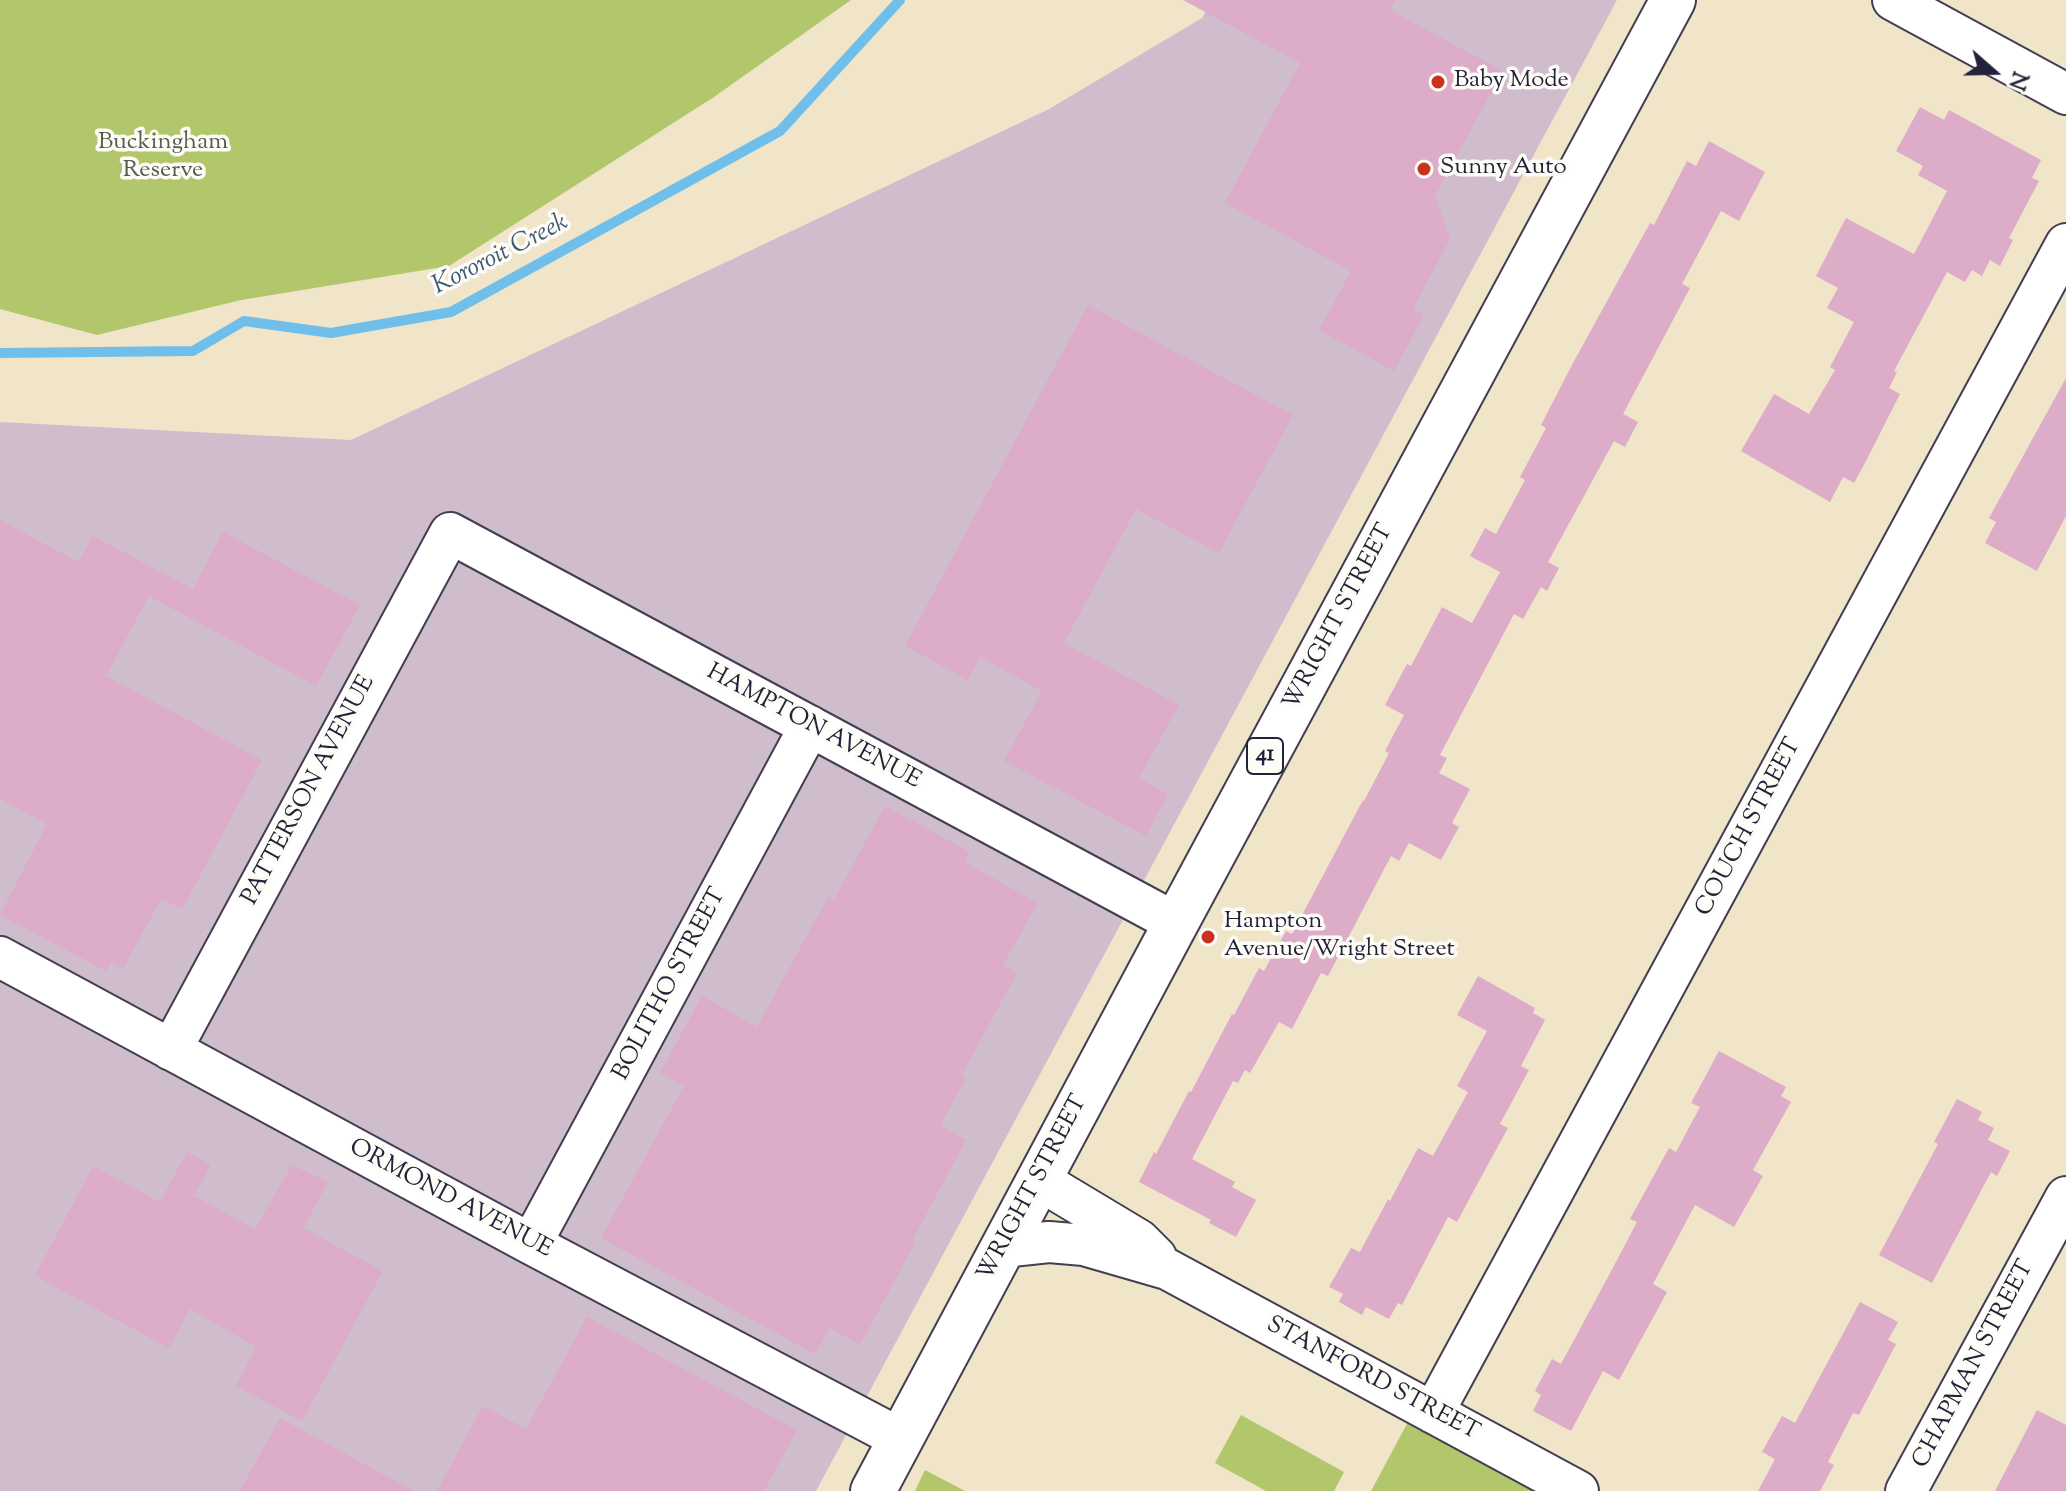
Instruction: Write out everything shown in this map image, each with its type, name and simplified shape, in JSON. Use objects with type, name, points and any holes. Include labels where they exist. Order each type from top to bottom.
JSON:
[{"type":"main road","name":"WRIGHT STREET","points":[[873,1491],[1673,0]]},
{"type":"street","points":[[1918,6],[2066,94]]},
{"type":"street","name":"COUCH STREET","points":[[1433,1413],[2066,244]]},
{"type":"street","name":"HAMPTON AVENUE","points":[[450,533],[1176,923]]},
{"type":"street","name":"PATTERSON AVENUE","points":[[171,1050],[450,533]]},
{"type":"street","name":"BOLITHO STREET","points":[[531,1244],[810,726]]},
{"type":"street","name":"ORMOND AVENUE","points":[[0,957],[531,1244],[901,1439]]},
{"type":"street","name":"STANFORD STREET","points":[[1039,1180],[1139,1240],[1167,1269]]},
{"type":"street","name":"CHAPMAN STREET","points":[[1906,1491],[2066,1197]]},
{"type":"street","name":"STANFORD STREET","points":[[1002,1247],[1049,1242],[1084,1245],[1167,1269],[1578,1491]]},
{"type":"shaded area","points":[[1212,0],[1617,0],[816,1491],[0,1491],[0,422],[351,440],[1049,109],[1202,18]]},
{"type":"green space","name":"Buckingham Reserve","points":[[0,0],[851,0],[714,97],[449,266],[241,300],[97,335],[0,309]]},
{"type":"green space","points":[[1241,1415],[1344,1472],[1334,1491],[1266,1491],[1215,1463]]},
{"type":"green space","points":[[1409,1420],[1540,1491],[1371,1491]]},
{"type":"green space","points":[[925,1470],[965,1491],[915,1491]]},
{"type":"building","points":[[1183,0],[1395,0],[1390,10],[1503,71],[1435,196],[1450,239],[1413,309],[1424,315],[1394,371],[1319,330],[1351,271],[1225,203],[1300,63]]},
{"type":"building","points":[[1920,107],[1944,120],[1949,110],[2041,160],[2032,178],[2039,181],[2009,238],[2013,240],[2000,266],[1990,260],[1982,276],[1972,270],[1965,282],[1947,272],[1894,371],[1897,372],[1889,388],[1900,394],[1866,461],[1854,483],[1843,477],[1830,502],[1741,451],[1774,394],[1809,414],[1835,370],[1830,367],[1854,322],[1827,308],[1838,288],[1816,276],[1846,218],[1914,254],[1947,191],[1918,175],[1923,166],[1896,151]]},
{"type":"building","points":[[1709,141],[1765,172],[1739,221],[1721,211],[1682,284],[1690,288],[1623,414],[1638,422],[1625,447],[1614,441],[1548,562],[1559,568],[1547,591],[1541,587],[1523,619],[1514,614],[1440,755],[1447,758],[1439,773],[1470,789],[1452,823],[1459,827],[1441,860],[1409,843],[1399,861],[1391,856],[1328,976],[1321,973],[1292,1029],[1279,1022],[1250,1073],[1245,1070],[1238,1083],[1233,1081],[1192,1159],[1235,1182],[1232,1187],[1256,1200],[1236,1237],[1209,1223],[1211,1220],[1139,1182],[1259,968],[1264,971],[1286,931],[1292,934],[1389,753],[1385,751],[1404,715],[1385,705],[1407,664],[1411,666],[1442,607],[1472,623],[1500,572],[1470,556],[1485,528],[1496,534],[1525,480],[1520,477],[1546,428],[1541,425],[1573,363],[1650,223],[1654,225],[1687,161],[1696,166]]},
{"type":"building","points":[[1088,305],[1293,415],[1219,553],[1136,509],[1064,643],[1179,705],[1139,778],[1168,794],[1146,836],[1004,761],[1042,691],[980,657],[968,680],[905,646]]},
{"type":"building","points":[[2066,378],[2066,516],[2037,571],[1985,543],[1996,522],[1989,518]]},
{"type":"building","points":[[0,520],[78,562],[93,536],[193,589],[223,532],[360,605],[316,686],[149,596],[106,676],[262,760],[182,909],[161,899],[123,969],[111,962],[106,971],[0,915],[47,824],[0,799]]},
{"type":"building","points":[[885,806],[970,852],[964,862],[1038,903],[1003,965],[1017,973],[961,1076],[966,1079],[940,1125],[966,1140],[860,1345],[830,1328],[815,1354],[601,1238],[684,1086],[660,1073],[702,996],[757,1027],[828,897],[834,900]]},
{"type":"building","points":[[1478,976],[1535,1008],[1533,1013],[1545,1020],[1521,1066],[1529,1070],[1500,1124],[1508,1128],[1457,1222],[1448,1217],[1402,1305],[1398,1303],[1389,1319],[1366,1307],[1362,1315],[1339,1302],[1343,1294],[1329,1287],[1351,1248],[1360,1252],[1418,1148],[1433,1156],[1468,1092],[1457,1086],[1487,1031],[1457,1015]]},
{"type":"building","points":[[1719,1051],[1786,1087],[1781,1096],[1791,1102],[1753,1170],[1763,1176],[1734,1227],[1695,1205],[1653,1284],[1667,1292],[1619,1380],[1603,1371],[1571,1431],[1533,1411],[1541,1395],[1535,1391],[1552,1359],[1561,1364],[1637,1222],[1630,1219],[1669,1148],[1676,1152],[1700,1107],[1691,1103]]},
{"type":"building","points":[[1957,1099],[1982,1112],[1978,1120],[1994,1128],[1988,1140],[2010,1151],[1997,1176],[1991,1172],[1932,1283],[1879,1255],[1938,1144],[1934,1142]]},
{"type":"building","points":[[187,1152],[211,1165],[194,1196],[255,1229],[292,1165],[328,1182],[303,1228],[383,1271],[302,1421],[236,1386],[256,1347],[190,1309],[169,1348],[35,1276],[93,1166],[160,1202]]},
{"type":"building","points":[[1860,1302],[1898,1322],[1888,1340],[1896,1344],[1859,1415],[1853,1413],[1828,1462],[1834,1465],[1820,1491],[1758,1491],[1775,1459],[1762,1452],[1782,1416],[1795,1423]]},
{"type":"building","points":[[587,1317],[797,1430],[764,1491],[437,1491],[483,1406],[526,1429]]},
{"type":"building","points":[[2037,1410],[2066,1425],[2066,1491],[1995,1491]]},
{"type":"building","points":[[280,1418],[344,1453],[414,1491],[240,1491]]},
{"type":"waterway","name":"Kororoit Creek","points":[[0,353],[193,351],[244,321],[331,333],[451,312],[780,131],[900,0]]},
{"type":"place","name":"Baby Mode","points":[[1438,82]]},
{"type":"place","name":"Sunny Auto","points":[[1424,169]]},
{"type":"place","name":"Hampton Avenue/Wright Street","points":[[1208,937]]}]
